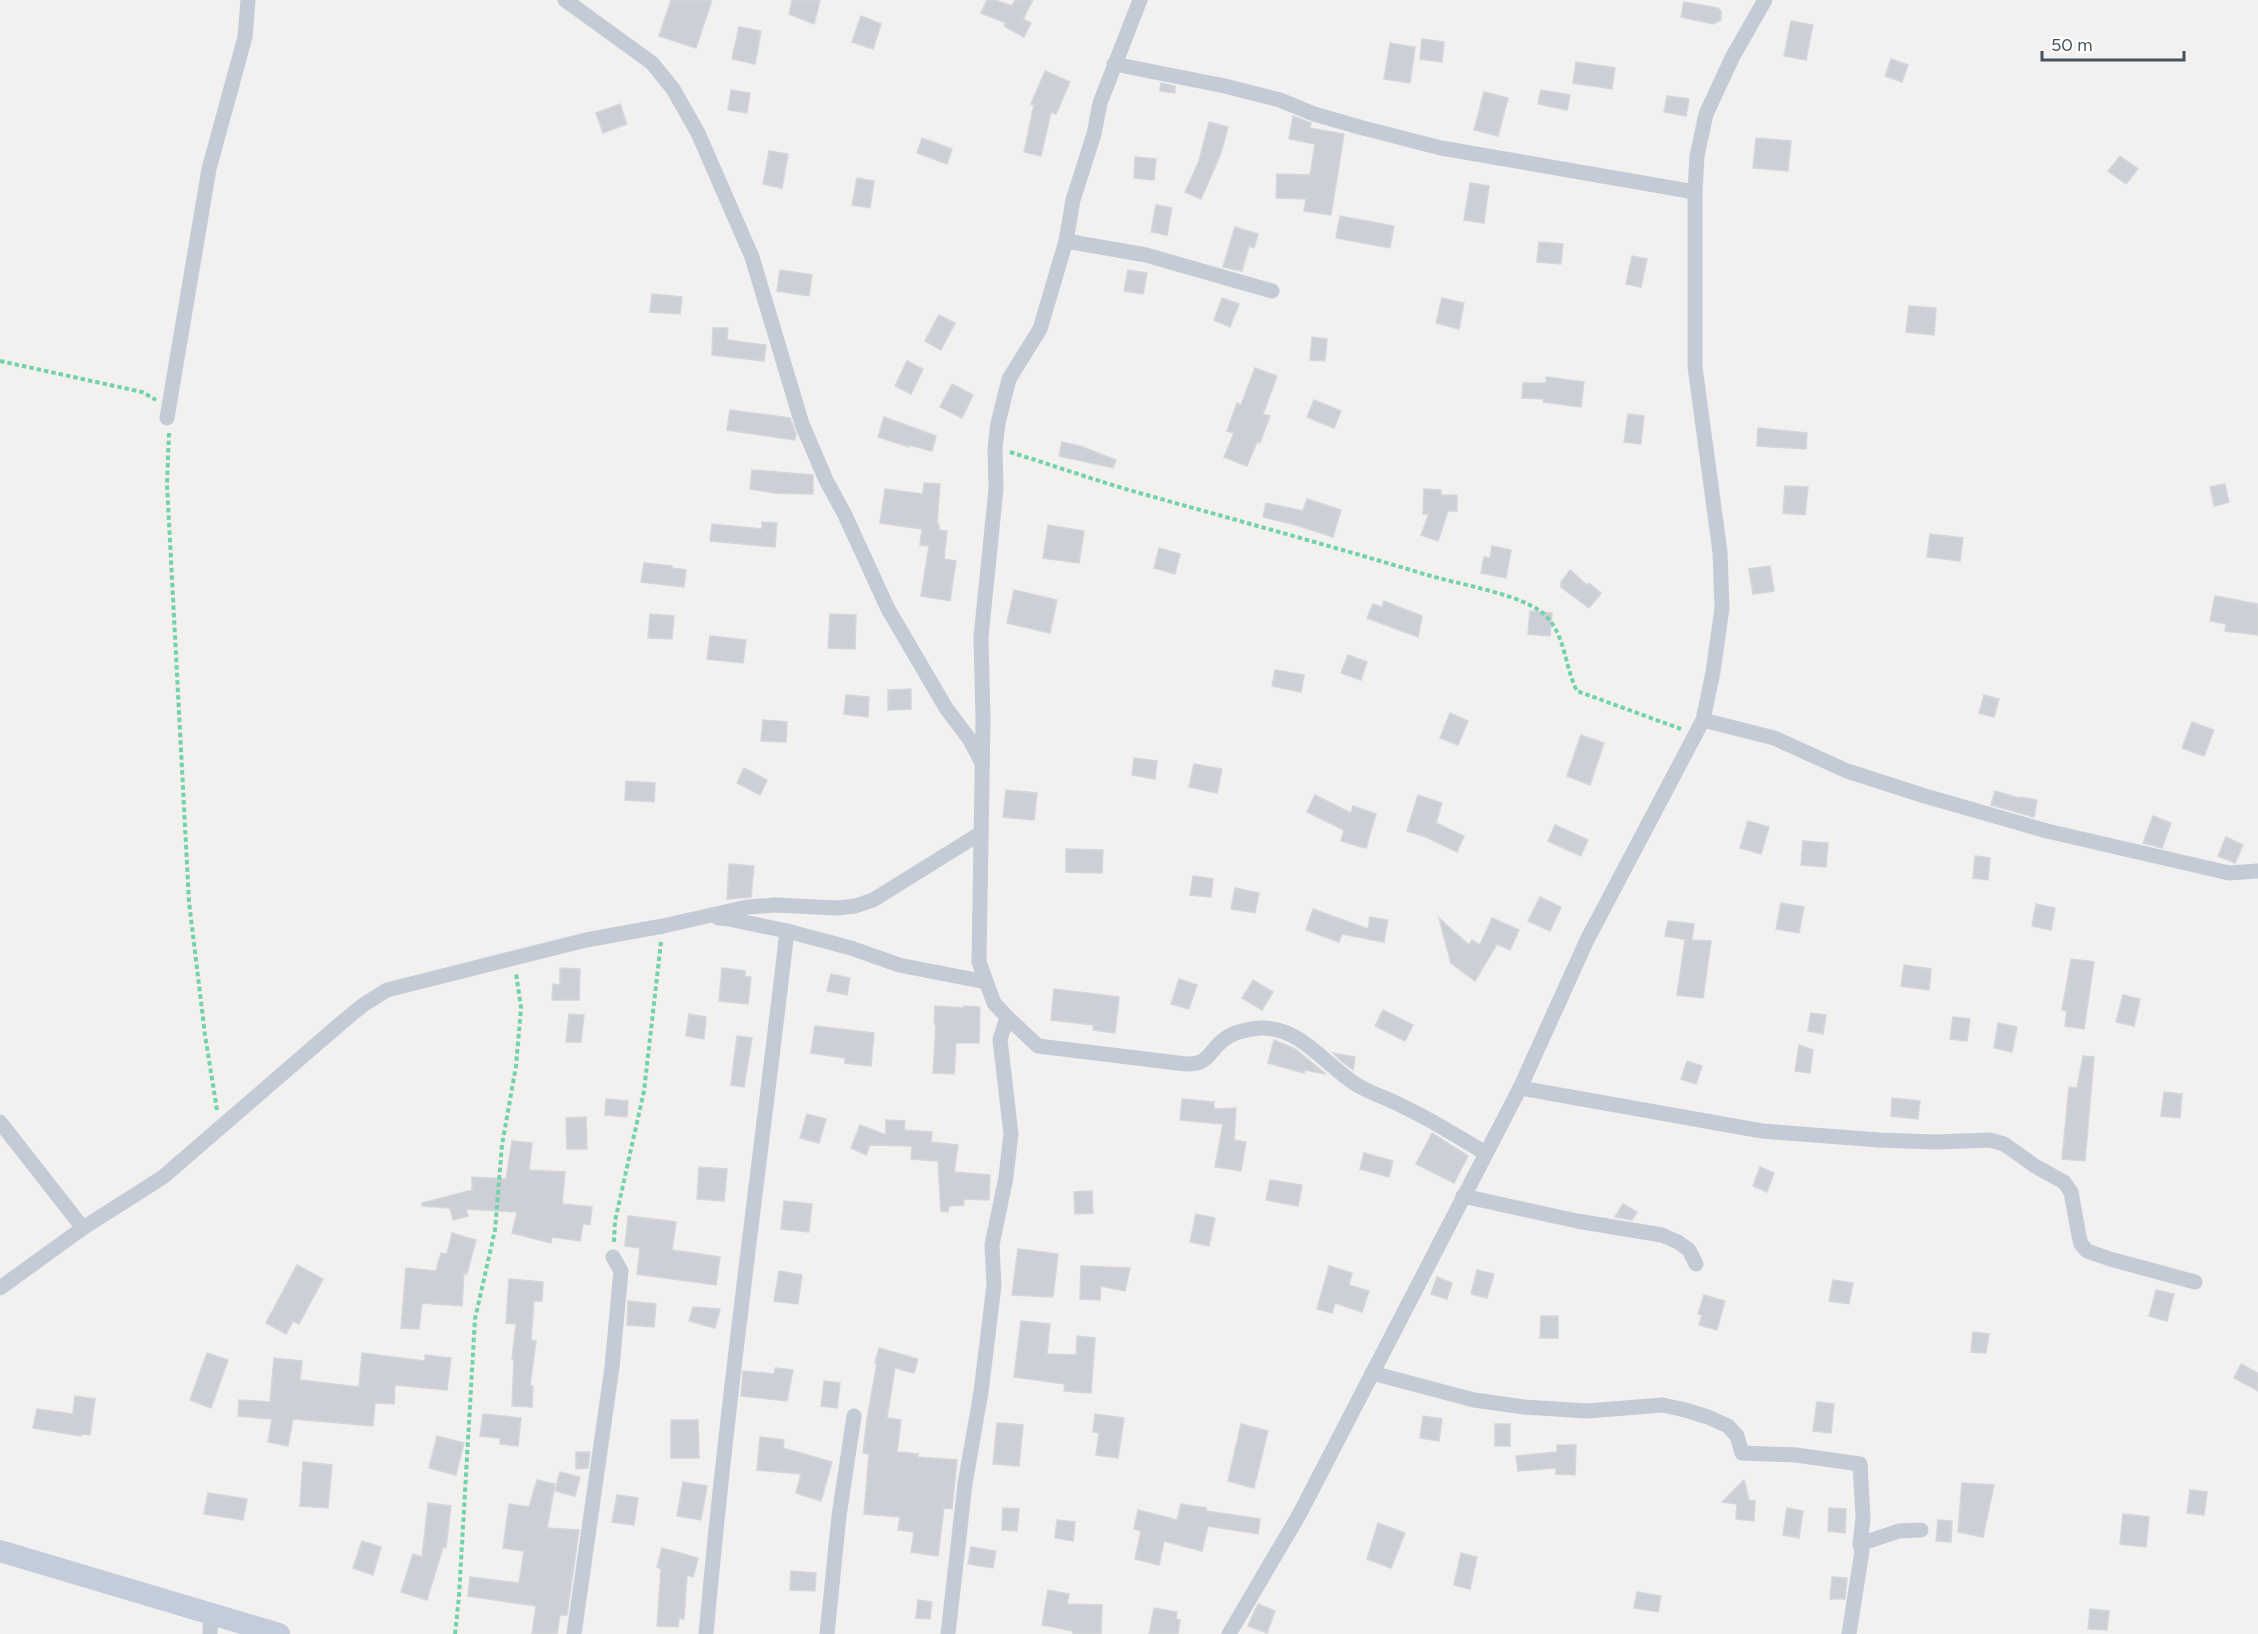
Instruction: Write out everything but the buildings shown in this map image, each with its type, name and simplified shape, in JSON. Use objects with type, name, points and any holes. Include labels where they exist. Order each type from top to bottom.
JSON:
[{"type":"street","points":[[167,418],[209,169],[244,37],[248,0]]},
{"type":"street","points":[[565,0],[652,63],[673,89],[698,133],[752,257],[802,424],[826,480],[844,513],[888,609],[945,708],[970,740],[982,763]]},
{"type":"street","points":[[1140,0],[1100,103],[1094,134],[1073,200],[1066,241],[1040,329],[1009,380],[998,423],[995,448],[996,489],[981,637],[979,962],[994,1003],[1038,1046],[1196,1064],[1204,1061],[1224,1039],[1240,1031],[1260,1028],[1279,1029],[1298,1038],[1332,1068],[1354,1083],[1406,1107],[1486,1153]]},
{"type":"street","points":[[1229,1634],[1299,1515],[1520,1088],[1587,940],[1703,720],[1713,672],[1722,608],[1720,552],[1695,367],[1697,156],[1706,114],[1733,56],[1765,0]]},
{"type":"street","points":[[1114,64],[1225,86],[1280,100],[1314,114],[1442,148],[1695,192]]},
{"type":"street","points":[[1066,241],[1146,255],[1272,291]]},
{"type":"street","points":[[1703,720],[1774,738],[1847,771],[2047,831],[2229,873],[2258,871]]},
{"type":"street","points":[[0,1288],[83,1228],[162,1177],[340,1024],[363,1005],[387,990],[586,940],[757,906],[837,908],[855,906],[873,900],[981,833]]},
{"type":"street","points":[[700,918],[729,918],[850,948],[899,965],[986,982]]},
{"type":"street","points":[[706,1634],[734,1362],[763,1141],[787,931]]},
{"type":"street","points":[[948,1634],[965,1484],[981,1392],[994,1285],[992,1245],[1006,1177],[1011,1134],[1000,1040],[1007,1017]]},
{"type":"street","points":[[1520,1088],[1762,1131],[1879,1140],[1936,1142],[1990,1140],[2004,1144],[2035,1166],[2064,1182],[2071,1192],[2079,1236],[2087,1251],[2195,1282]]},
{"type":"street","points":[[0,1122],[83,1228]]},
{"type":"street","points":[[1463,1196],[1576,1221],[1662,1235],[1689,1250],[1696,1264]]},
{"type":"street","points":[[574,1634],[612,1367],[621,1271],[612,1257]]},
{"type":"street","points":[[1372,1373],[1474,1400],[1524,1407],[1587,1411],[1663,1405],[1708,1417],[1728,1426],[1737,1436],[1742,1453],[1796,1455],[1860,1464],[1863,1518],[1860,1544],[1862,1551],[1849,1634]]},
{"type":"street","points":[[827,1634],[839,1516],[854,1416]]},
{"type":"street","points":[[1860,1544],[1899,1531],[1921,1530]]},
{"type":"street","points":[[0,1551],[211,1624],[279,1634]]},
{"type":"path","points":[[0,362],[142,392],[160,402],[167,418],[170,439],[167,484],[174,644],[189,902],[205,1035],[220,1128]]},
{"type":"path","points":[[995,448],[1135,492],[1266,527],[1532,605],[1547,616],[1560,638],[1571,680],[1577,692],[1694,734]]},
{"type":"path","points":[[612,1257],[615,1221],[644,1091],[663,926]]},
{"type":"path","points":[[455,1634],[475,1319],[495,1230],[502,1145],[516,1066],[521,1008],[514,958]]}]
